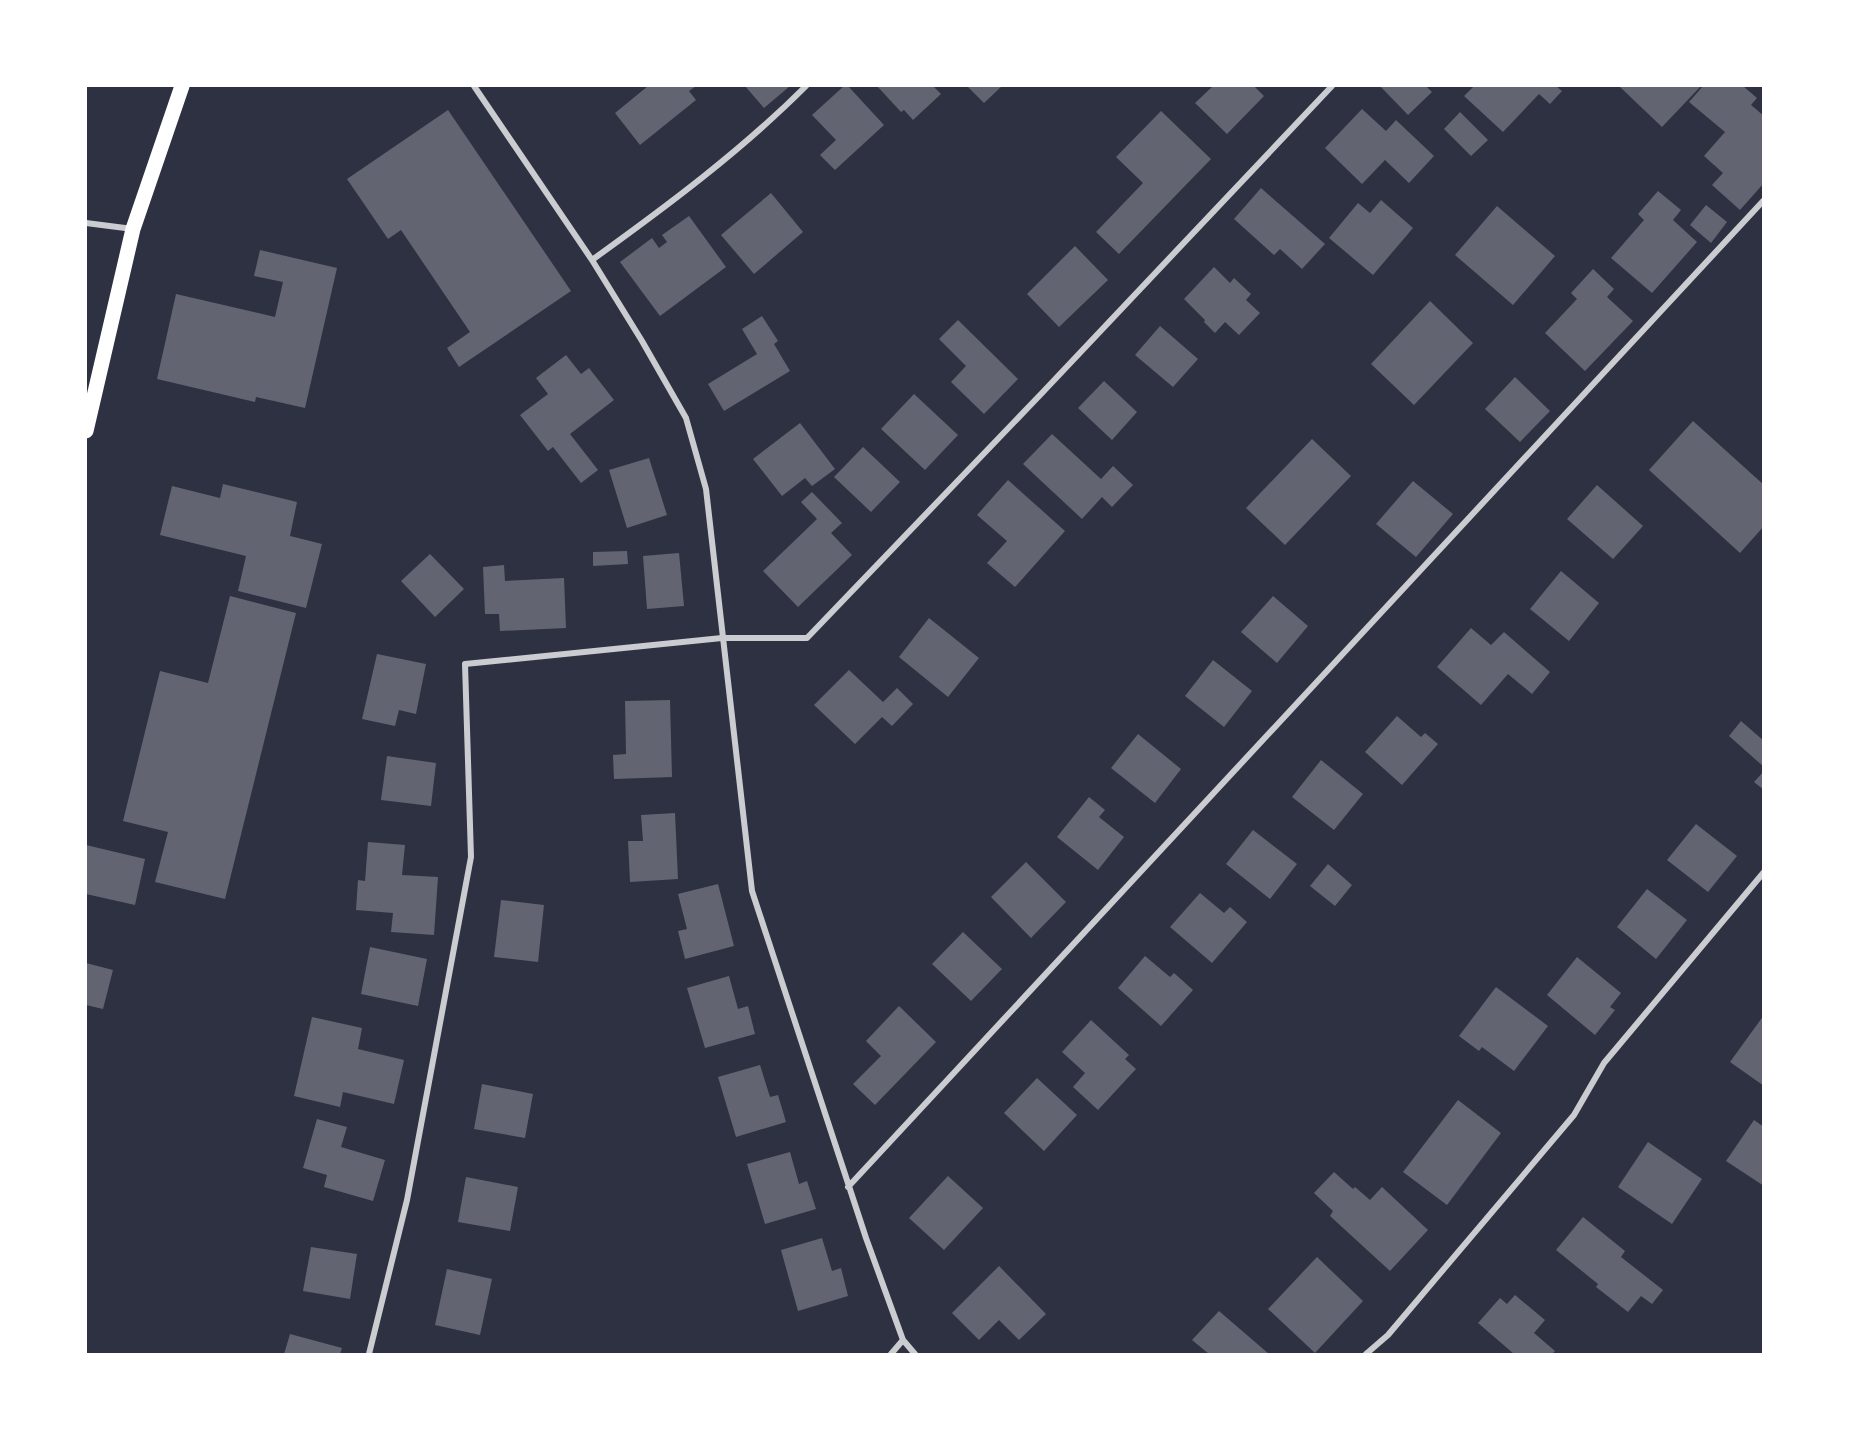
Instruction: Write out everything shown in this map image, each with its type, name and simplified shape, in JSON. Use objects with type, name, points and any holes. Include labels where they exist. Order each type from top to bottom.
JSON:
[{"type":"main road","points":[[86,431],[133,230],[182,86]]},
{"type":"street","points":[[474,86],[592,260],[686,418],[706,489],[752,891],[848,1187],[903,1340],[915,1354]]},
{"type":"street","points":[[592,260],[683,195],[806,86]]},
{"type":"street","points":[[369,1354],[407,1200],[471,857],[465,664],[722,638],[807,638],[1332,86]]},
{"type":"street","points":[[848,1187],[1764,200]]},
{"type":"street","points":[[86,223],[133,230]]},
{"type":"street","points":[[1366,1354],[1388,1335],[1574,1115],[1604,1063],[1764,872]]},
{"type":"street","points":[[891,1354],[903,1340]]},
{"type":"building","points":[[648,86],[696,86],[689,91],[696,100],[640,145],[615,113]]},
{"type":"building","points":[[745,86],[790,86],[764,108]]},
{"type":"building","points":[[844,86],[848,86],[884,125],[835,170],[820,155],[836,140],[812,115]]},
{"type":"building","points":[[877,86],[933,86],[941,94],[913,120],[904,110],[901,112]]},
{"type":"building","points":[[967,86],[1002,86],[984,103]]},
{"type":"building","points":[[1213,86],[1254,86],[1264,96],[1227,134],[1195,103]]},
{"type":"building","points":[[1380,86],[1426,86],[1432,92],[1408,115]]},
{"type":"building","points":[[1474,86],[1556,86],[1562,91],[1550,104],[1539,94],[1503,132],[1464,96]]},
{"type":"building","points":[[1619,86],[1701,86],[1662,127]]},
{"type":"building","points":[[1703,86],[1743,86],[1757,98],[1751,105],[1764,116],[1764,183],[1740,210],[1712,185],[1723,173],[1704,156],[1725,132],[1689,102]]},
{"type":"building","points":[[1362,109],[1386,131],[1396,120],[1434,156],[1409,183],[1385,160],[1362,184],[1325,148]]},
{"type":"building","points":[[448,110],[571,291],[459,367],[447,348],[470,332],[401,230],[388,239],[347,179]]},
{"type":"building","points":[[1161,111],[1211,159],[1119,254],[1096,232],[1143,183],[1116,157]]},
{"type":"building","points":[[1460,112],[1488,140],[1471,156],[1444,129]]},
{"type":"building","points":[[1261,188],[1325,244],[1302,269],[1280,249],[1274,255],[1234,219]]},
{"type":"building","points":[[1658,191],[1681,210],[1673,220],[1697,242],[1652,293],[1611,258],[1644,220],[1638,214]]},
{"type":"building","points":[[771,193],[803,232],[754,274],[721,235]]},
{"type":"building","points":[[1381,200],[1413,228],[1373,275],[1329,238],[1358,203],[1370,213]]},
{"type":"building","points":[[1706,205],[1727,222],[1711,243],[1690,225]]},
{"type":"building","points":[[1497,206],[1555,256],[1513,305],[1455,255]]},
{"type":"building","points":[[689,216],[726,267],[660,316],[620,262],[652,238],[659,248],[667,242],[662,235]]},
{"type":"building","points":[[1075,246],[1108,280],[1059,327],[1027,294]]},
{"type":"building","points":[[260,250],[337,268],[305,408],[256,397],[255,402],[157,379],[176,294],[275,317],[283,282],[254,276]]},
{"type":"building","points":[[1214,267],[1230,283],[1234,278],[1251,294],[1246,300],[1260,313],[1239,335],[1225,322],[1215,333],[1184,299]]},
{"type":"building","points":[[1593,269],[1614,289],[1607,297],[1633,321],[1585,371],[1545,333],[1577,299],[1571,293]]},
{"type":"building","points":[[1430,301],[1473,343],[1414,405],[1371,364]]},
{"type":"building","points":[[762,316],[778,341],[774,344],[790,371],[724,411],[708,384],[757,354],[742,329]]},
{"type":"building","points":[[958,320],[1018,379],[984,414],[951,382],[966,366],[939,339]]},
{"type":"building","points":[[1160,326],[1198,359],[1173,387],[1135,355]]},
{"type":"building","points":[[566,355],[581,374],[589,368],[614,400],[570,434],[598,470],[581,483],[553,447],[548,451],[520,415],[548,394],[536,378]]},
{"type":"building","points":[[1515,377],[1550,411],[1520,442],[1485,409]]},
{"type":"building","points":[[1104,381],[1137,412],[1112,440],[1078,408]]},
{"type":"building","points":[[914,394],[958,435],[925,470],[881,429]]},
{"type":"building","points":[[1693,421],[1764,485],[1764,526],[1740,553],[1649,470]]},
{"type":"building","points":[[800,423],[835,469],[812,486],[805,478],[782,496],[753,459]]},
{"type":"building","points":[[1052,434],[1101,479],[1113,466],[1133,485],[1112,507],[1102,497],[1082,519],[1023,464]]},
{"type":"building","points":[[1312,439],[1351,476],[1285,545],[1246,508]]},
{"type":"building","points":[[863,447],[900,482],[871,512],[834,477]]},
{"type":"building","points":[[649,458],[667,515],[627,528],[609,470]]},
{"type":"building","points":[[1008,480],[1065,531],[1015,587],[987,563],[1007,541],[977,515]]},
{"type":"building","points":[[1413,481],[1453,514],[1416,557],[1376,524]]},
{"type":"building","points":[[223,484],[297,502],[290,536],[322,544],[306,608],[238,591],[246,556],[160,535],[172,486],[220,498]]},
{"type":"building","points":[[1597,485],[1643,526],[1613,559],[1567,519]]},
{"type":"building","points":[[812,492],[842,523],[831,533],[852,555],[798,607],[763,571],[817,519],[801,502]]},
{"type":"building","points":[[627,551],[628,564],[593,566],[593,552]]},
{"type":"building","points":[[679,553],[684,606],[647,609],[643,556]]},
{"type":"building","points":[[430,554],[464,589],[435,617],[401,581]]},
{"type":"building","points":[[504,565],[505,581],[564,578],[566,628],[500,631],[499,614],[485,614],[483,567]]},
{"type":"building","points":[[1561,571],[1599,603],[1569,641],[1530,609]]},
{"type":"building","points":[[230,596],[296,613],[225,899],[155,882],[168,832],[123,821],[160,671],[208,683]]},
{"type":"building","points":[[1273,596],[1308,626],[1277,663],[1241,632]]},
{"type":"building","points":[[929,618],[979,658],[948,697],[899,657]]},
{"type":"building","points":[[1471,628],[1491,645],[1504,632],[1550,672],[1532,694],[1508,674],[1481,705],[1437,667]]},
{"type":"building","points":[[377,654],[426,664],[416,714],[399,710],[395,726],[362,719]]},
{"type":"building","points":[[1213,660],[1252,691],[1224,727],[1185,696]]},
{"type":"building","points":[[849,670],[883,702],[897,688],[913,704],[892,726],[882,717],[855,744],[814,705]]},
{"type":"building","points":[[670,700],[672,777],[614,779],[613,755],[626,754],[625,701]]},
{"type":"building","points":[[1397,716],[1421,737],[1425,733],[1438,744],[1402,785],[1365,752]]},
{"type":"building","points":[[1741,721],[1764,741],[1764,767],[1729,736]]},
{"type":"building","points":[[1138,734],[1181,769],[1155,803],[1111,768]]},
{"type":"building","points":[[387,756],[436,763],[431,806],[381,800]]},
{"type":"building","points":[[1321,760],[1363,794],[1334,830],[1292,797]]},
{"type":"building","points":[[1764,771],[1764,790],[1754,782]]},
{"type":"building","points":[[1089,797],[1105,810],[1099,817],[1124,837],[1098,870],[1057,837]]},
{"type":"building","points":[[675,813],[678,879],[630,882],[628,841],[643,841],[641,815]]},
{"type":"building","points":[[1696,824],[1737,856],[1708,892],[1667,860]]},
{"type":"building","points":[[1253,830],[1297,864],[1270,899],[1226,864]]},
{"type":"building","points":[[368,842],[405,845],[402,875],[438,877],[434,935],[391,932],[393,913],[356,910],[358,880],[365,881]]},
{"type":"building","points":[[86,845],[145,859],[135,905],[86,894]]},
{"type":"building","points":[[1026,862],[1066,902],[1031,938],[991,897]]},
{"type":"building","points":[[1328,864],[1352,885],[1335,906],[1310,886]]},
{"type":"building","points":[[718,884],[734,946],[685,959],[678,931],[687,929],[678,894]]},
{"type":"building","points":[[1647,889],[1687,920],[1656,959],[1617,927]]},
{"type":"building","points":[[1200,893],[1224,913],[1230,907],[1247,922],[1212,963],[1170,927]]},
{"type":"building","points":[[501,900],[544,905],[538,962],[494,957]]},
{"type":"building","points":[[963,932],[1002,969],[971,1001],[932,964]]},
{"type":"building","points":[[370,947],[427,959],[418,1006],[361,994]]},
{"type":"building","points":[[1145,956],[1170,977],[1174,973],[1193,990],[1161,1026],[1118,988]]},
{"type":"building","points":[[1577,957],[1621,993],[1610,1007],[1615,1010],[1595,1035],[1547,995]]},
{"type":"building","points":[[86,963],[113,970],[103,1009],[86,1005]]},
{"type":"building","points":[[729,976],[738,1009],[748,1006],[755,1034],[705,1048],[687,988]]},
{"type":"building","points":[[1496,987],[1548,1026],[1514,1071],[1482,1047],[1479,1051],[1459,1036]]},
{"type":"building","points":[[899,1006],[936,1042],[875,1105],[853,1084],[881,1056],[866,1041]]},
{"type":"building","points":[[1764,1015],[1764,1086],[1730,1062]]},
{"type":"building","points":[[312,1017],[362,1028],[358,1049],[404,1060],[394,1104],[343,1092],[340,1107],[294,1096]]},
{"type":"building","points":[[1091,1020],[1129,1055],[1125,1059],[1136,1069],[1098,1110],[1073,1087],[1085,1073],[1062,1052]]},
{"type":"building","points":[[760,1065],[770,1097],[778,1095],[786,1122],[736,1137],[718,1077]]},
{"type":"building","points":[[1037,1078],[1077,1115],[1044,1151],[1004,1113]]},
{"type":"building","points":[[482,1084],[533,1094],[525,1138],[474,1129]]},
{"type":"building","points":[[1458,1100],[1501,1133],[1447,1205],[1403,1172]]},
{"type":"building","points":[[317,1119],[347,1127],[341,1147],[385,1160],[373,1201],[324,1187],[327,1175],[303,1168]]},
{"type":"building","points":[[1754,1120],[1764,1127],[1764,1186],[1726,1161]]},
{"type":"building","points":[[1648,1142],[1702,1179],[1672,1224],[1618,1187]]},
{"type":"building","points":[[790,1152],[799,1184],[807,1181],[816,1209],[765,1224],[747,1164]]},
{"type":"building","points":[[1334,1172],[1370,1200],[1382,1187],[1428,1230],[1390,1271],[1330,1216],[1333,1211],[1314,1193]]},
{"type":"building","points":[[948,1176],[983,1208],[944,1250],[909,1218]]},
{"type":"building","points":[[466,1177],[518,1187],[510,1231],[458,1222]]},
{"type":"building","points":[[1583,1217],[1625,1251],[1621,1257],[1663,1290],[1652,1304],[1641,1296],[1628,1312],[1596,1287],[1598,1284],[1556,1250]]},
{"type":"building","points":[[822,1238],[832,1271],[841,1268],[848,1296],[798,1311],[781,1250]]},
{"type":"building","points":[[311,1247],[357,1254],[350,1299],[303,1291]]},
{"type":"building","points":[[1317,1257],[1363,1301],[1315,1353],[1268,1309]]},
{"type":"building","points":[[999,1266],[1046,1314],[1019,1340],[999,1320],[979,1340],[952,1313]]},
{"type":"building","points":[[447,1269],[492,1279],[480,1335],[435,1325]]},
{"type":"building","points":[[1515,1295],[1545,1320],[1534,1333],[1555,1351],[1552,1354],[1514,1354],[1478,1323],[1500,1298],[1507,1304]]},
{"type":"building","points":[[1219,1311],[1269,1354],[1209,1354],[1192,1340]]},
{"type":"building","points":[[290,1334],[342,1348],[340,1354],[284,1354]]}]
